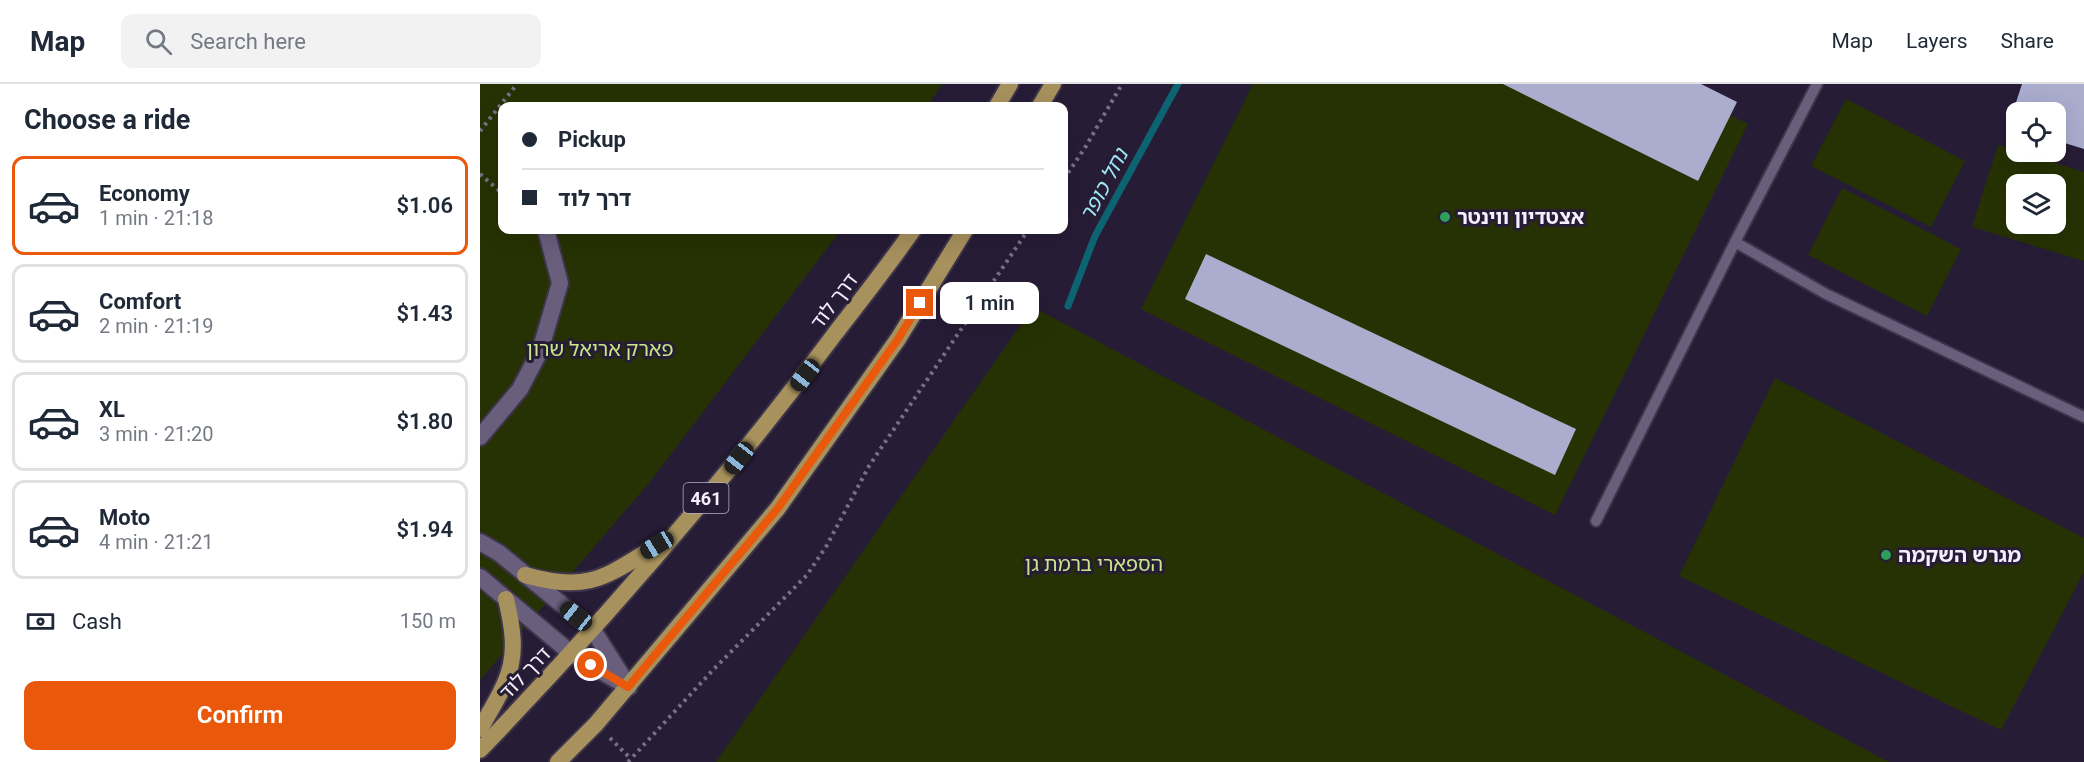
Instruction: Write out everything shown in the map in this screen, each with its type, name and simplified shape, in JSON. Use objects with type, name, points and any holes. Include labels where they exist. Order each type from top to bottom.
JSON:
[{"type":"main road","points":[[999,102],[1010,84]]},
{"type":"main road","points":[[1042,102],[1053,84]]},
{"type":"main road","name":"דרך לוד","points":[[480,750],[572,654],[674,535],[805,375],[910,234]]},
{"type":"main road","points":[[558,762],[596,724],[778,508],[898,339],[963,234]]},
{"type":"main road","points":[[525,575],[554,583],[582,584],[607,575],[674,535]]},
{"type":"main road","points":[[480,729],[506,684],[514,653],[514,632],[506,599]]},
{"type":"street","points":[[480,437],[520,389],[540,351],[560,283],[547,234]]},
{"type":"street","points":[[480,542],[593,630],[628,687]]},
{"type":"street","points":[[480,577],[572,654],[628,687]]},
{"type":"lane","points":[[1596,520],[1817,84]]},
{"type":"lane","points":[[1735,242],[1826,294],[2084,417]]},
{"type":"path","points":[[503,102],[517,84]]},
{"type":"path","points":[[1068,172],[1122,84]]},
{"type":"path","points":[[480,131],[498,108]]},
{"type":"path","points":[[480,174],[498,190]]},
{"type":"path","points":[[596,724],[630,760],[713,670],[807,575],[827,545],[869,466],[1025,234]]},
{"type":"green space","name":"פארק אריאל שרון","points":[[480,84],[942,84],[931,102],[498,102],[498,234],[838,234],[649,483],[480,680]]},
{"type":"green space","name":"אצטדיון ווינטר","points":[[1253,84],[1667,84],[1748,124],[1555,515],[1141,309]]},
{"type":"green space","points":[[1846,99],[1965,161],[1931,227],[1811,166]]},
{"type":"green space","points":[[1998,145],[2006,148],[2006,162],[2052,162],[2084,172],[2084,261],[1972,227]]},
{"type":"green space","points":[[1842,188],[1961,249],[1927,316],[1808,255]]},
{"type":"green space","name":"הספארי ברמת גן","points":[[1033,307],[1889,762],[716,762]]},
{"type":"green space","name":"מגרש השקמה","points":[[1775,378],[2084,538],[2084,572],[2001,730],[1679,576]]},
{"type":"building","points":[[1503,84],[1701,84],[1737,102],[1698,181]]},
{"type":"building","points":[[2022,84],[2084,84],[2084,149],[2066,143],[2066,102],[2016,102]]},
{"type":"building","points":[[1206,254],[1576,429],[1555,475],[1185,299]]},
{"type":"waterway","name":"נחל כופר","points":[[1068,306],[1095,236],[1178,84]]},
{"type":"place","name":"אצטדיון ווינטר","points":[[1445,217]]},
{"type":"place","name":"מגרש השקמה","points":[[1886,555]]},
{"type":"route","points":[[591,665],[628,687],[778,508],[898,339],[920,303]]}]
